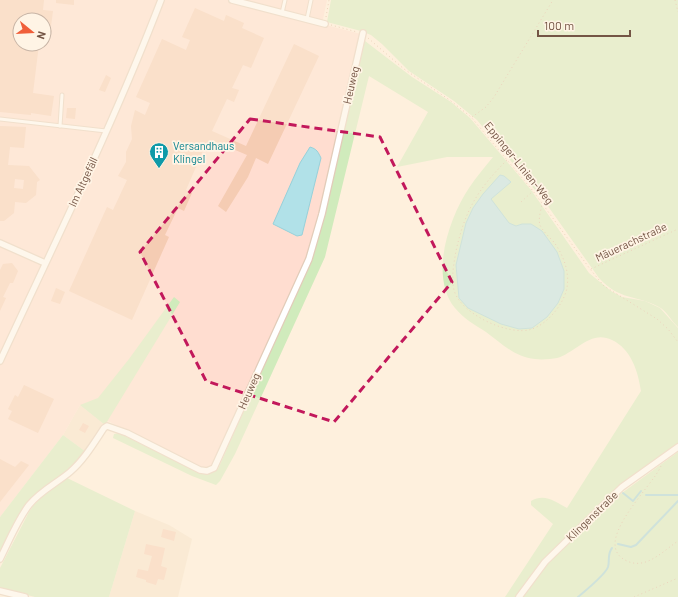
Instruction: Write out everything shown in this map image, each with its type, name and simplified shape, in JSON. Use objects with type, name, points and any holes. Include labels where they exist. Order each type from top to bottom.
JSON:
[{"type":"street","name":"Im Altgefäll","points":[[0,361],[106,131],[143,47],[161,0]]},
{"type":"street","points":[[232,0],[325,24]]},
{"type":"street","name":"Heuweg","points":[[0,559],[15,528],[29,505],[38,496],[71,472],[86,455],[104,428],[107,426],[127,433],[200,470],[207,471],[214,468],[309,259],[322,214],[363,33]]},
{"type":"street","points":[[0,243],[45,263]]},
{"type":"street","name":"Klingenstraße","points":[[518,597],[545,562],[622,487],[678,447]]},
{"type":"street","points":[[0,591],[24,597]]},
{"type":"lane","points":[[282,13],[285,0]]},
{"type":"lane","points":[[307,19],[311,0]]},
{"type":"lane","points":[[60,126],[62,95]]},
{"type":"lane","points":[[0,119],[106,131]]},
{"type":"path","points":[[325,24],[329,0]]},
{"type":"path","points":[[471,117],[486,107],[494,97],[553,0]]},
{"type":"path","points":[[675,0],[678,12]]},
{"type":"path","name":"Eppinger-Linien-Weg","points":[[325,24],[363,33],[404,69],[451,101],[471,117],[543,203],[590,270],[604,286],[657,320],[668,329],[678,342]]},
{"type":"path","points":[[507,160],[489,178],[475,198],[464,220],[453,266],[454,290],[461,304],[477,317],[500,327],[519,331],[532,330],[543,323],[560,304],[566,293],[568,279],[564,260],[557,247],[540,225],[540,215],[543,203]]},
{"type":"path","points":[[521,202],[533,191]]},
{"type":"path","name":"Mäuerachstraße","points":[[590,270],[678,229]]},
{"type":"path","points":[[659,460],[662,466],[619,528],[615,542],[616,552],[619,557],[628,562],[639,564],[646,563],[678,541]]},
{"type":"path","points":[[634,597],[678,578]]},
{"type":"highlighted area","points":[[250,119],[380,137],[452,282],[334,422],[206,381],[140,252]]},
{"type":"shaded area","points":[[0,0],[327,0],[322,24],[361,34],[320,214],[307,258],[213,467],[207,469],[200,468],[108,421],[105,425],[80,405],[63,435],[0,517]]},
{"type":"shaded area","points":[[80,405],[105,425],[86,452],[63,435]]},
{"type":"shaded area","points":[[135,511],[169,525],[192,539],[178,597],[109,597]]},
{"type":"green space","points":[[331,0],[678,0],[678,327],[659,307],[621,294],[599,278],[545,202],[477,120],[454,101],[409,71],[371,35],[327,22]]},
{"type":"green space","points":[[365,41],[412,77],[451,102],[470,118],[531,190],[589,273],[611,291],[622,297],[645,301],[660,308],[678,328],[678,443],[621,485],[544,560],[516,597],[505,597],[553,524],[531,505],[531,501],[545,498],[567,508],[641,391],[636,368],[629,355],[619,344],[604,337],[597,337],[583,343],[557,358],[541,359],[521,356],[458,312],[447,295],[443,280],[445,247],[449,231],[462,200],[469,188],[493,157],[447,157],[397,167],[428,112],[369,76],[325,257],[235,454],[220,481],[216,485],[192,476],[113,438],[114,434],[119,433],[200,472],[208,474],[218,469],[310,260],[325,215],[363,43]]},
{"type":"green space","points":[[174,297],[180,302],[105,425],[80,405],[98,398],[129,359]]},
{"type":"green space","points":[[63,435],[86,452],[69,469],[29,502],[0,558],[0,517]]},
{"type":"green space","points":[[678,452],[678,597],[522,597],[545,565],[611,501]]},
{"type":"green space","points":[[67,478],[135,511],[109,597],[35,597],[0,588],[0,568],[29,512],[41,498]]},
{"type":"water","points":[[310,147],[317,151],[321,158],[302,235],[297,236],[273,224],[300,163]]},
{"type":"water","points":[[500,175],[504,176],[511,182],[491,199],[509,223],[516,226],[531,224],[542,231],[557,252],[564,271],[564,289],[558,303],[547,317],[532,328],[519,329],[501,324],[468,308],[459,298],[456,265],[466,223],[473,208]]},
{"type":"building","points":[[0,0],[44,0],[43,10],[53,11],[52,18],[52,12],[12,12],[12,52],[38,52],[33,93],[54,96],[51,116],[31,113],[31,115],[0,112]]},
{"type":"building","points":[[56,0],[74,0],[74,5],[56,3]]},
{"type":"building","name":"Versandhaus Klingel","points":[[195,8],[224,21],[226,15],[244,23],[242,28],[264,38],[251,68],[243,65],[232,88],[239,90],[234,102],[227,99],[212,131],[246,146],[294,44],[319,56],[268,164],[256,158],[248,177],[226,212],[218,206],[247,155],[214,141],[211,149],[205,146],[186,190],[192,193],[184,211],[178,208],[165,235],[169,237],[132,320],[69,291],[107,207],[113,210],[127,180],[118,176],[126,162],[126,152],[132,139],[131,126],[135,110],[145,115],[150,103],[136,97],[162,39],[186,50],[190,40],[182,37]]},
{"type":"building","points":[[106,75],[111,78],[105,92],[99,90]]},
{"type":"building","points":[[67,108],[76,108],[75,119],[66,118]]},
{"type":"building","points":[[0,126],[26,127],[24,148],[10,147],[8,165],[29,166],[40,180],[37,182],[36,195],[26,203],[15,202],[14,213],[4,221],[0,221]],"holes":[[[15,179],[24,180],[23,189],[14,188]]]},
{"type":"building","points":[[12,263],[18,271],[13,283],[10,283],[3,297],[6,298],[0,311],[0,270],[3,264]]},
{"type":"building","points":[[56,288],[65,292],[60,304],[51,301]]},
{"type":"building","points":[[24,385],[54,399],[38,433],[8,419],[12,411],[8,409],[15,395],[18,397]]},
{"type":"building","points":[[83,423],[89,426],[85,433],[79,430]]},
{"type":"building","points":[[0,459],[15,467],[21,461],[29,465],[0,502]]},
{"type":"building","points":[[163,529],[176,532],[174,541],[161,537]]},
{"type":"building","points":[[146,544],[165,548],[161,566],[167,568],[164,580],[158,579],[156,585],[136,577],[138,569],[148,571],[152,556],[144,554]]},
{"type":"waterway","points":[[623,493],[633,501],[641,491]]},
{"type":"waterway","points":[[646,495],[678,495]]},
{"type":"waterway","points":[[618,544],[631,547],[636,545],[678,501]]},
{"type":"waterway","points":[[578,597],[606,570],[609,564],[612,548]]},
{"type":"place","name":"Versandhaus Klingel","points":[[159,169]]}]
